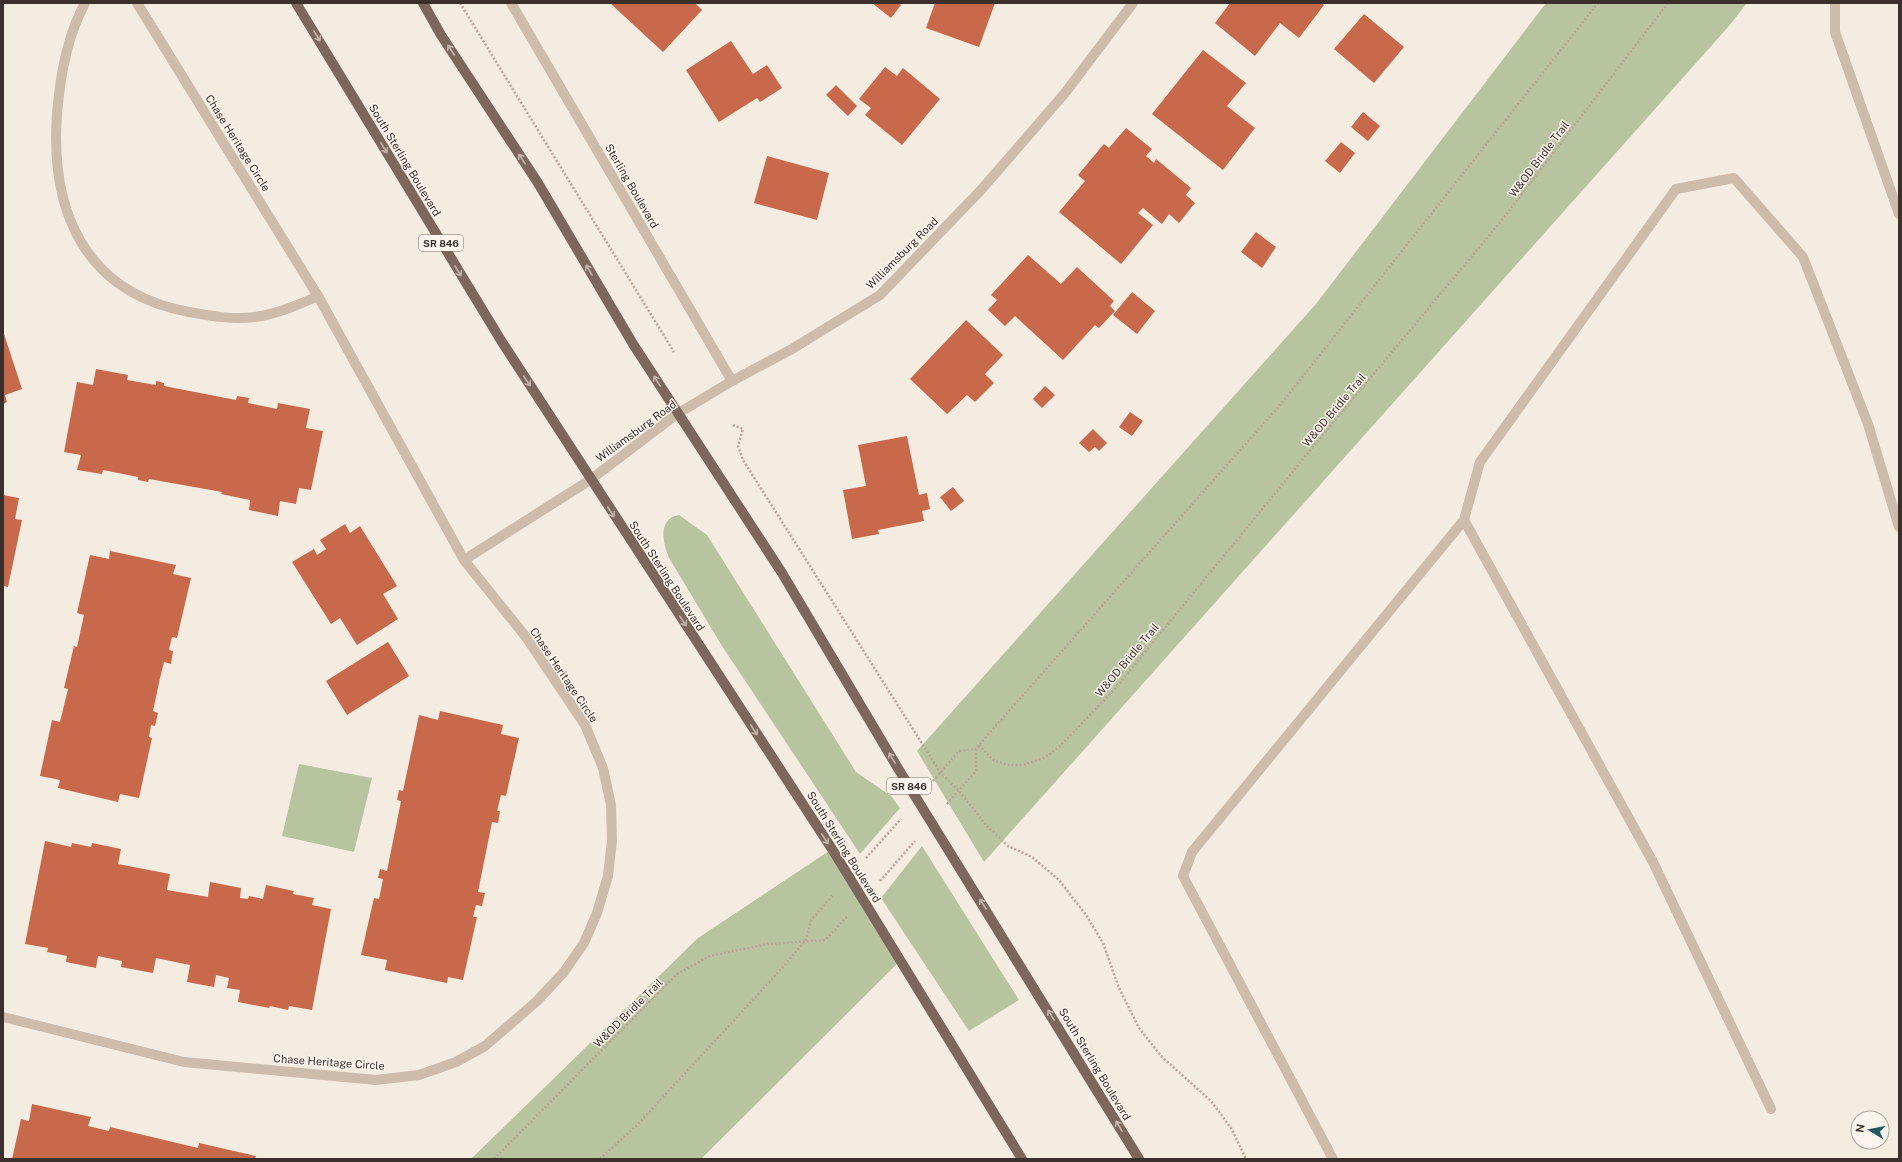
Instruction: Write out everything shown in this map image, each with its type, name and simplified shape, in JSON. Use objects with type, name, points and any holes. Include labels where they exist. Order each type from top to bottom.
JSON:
[{"type":"main road","name":"South Sterling Boulevard","points":[[296,3],[502,342],[590,480],[850,877],[1022,1159]]},
{"type":"main road","name":"South Sterling Boulevard","points":[[422,3],[441,35],[538,183],[633,344],[782,573],[932,822],[1139,1159]]},
{"type":"street","points":[[85,3],[77,18],[67,52],[59,90],[56,129],[58,166],[66,210],[82,245],[97,265],[128,291],[175,310],[223,318],[255,317],[285,310],[318,296]]},
{"type":"street","name":"Chase Heritage Circle","points":[[3,1017],[184,1062],[376,1080],[419,1075],[456,1062],[485,1046],[537,1001],[564,972],[584,943],[597,913],[608,876],[612,841],[611,806],[603,768],[585,725],[526,637],[464,560],[318,296],[137,3]]},
{"type":"street","name":"Sterling Boulevard","points":[[511,3],[732,381]]},
{"type":"street","name":"Williamsburg Road","points":[[590,480],[678,414],[732,381],[792,349],[880,295],[981,190],[1065,93],[1133,3]]},
{"type":"street","points":[[1835,3],[1835,32],[1899,214]]},
{"type":"street","points":[[1332,1159],[1183,876],[1192,852],[1464,520],[1480,462],[1676,189],[1734,178],[1803,257],[1868,424],[1899,527]]},
{"type":"street","points":[[464,560],[590,480]]},
{"type":"street","points":[[1464,520],[1653,862],[1771,1109]]},
{"type":"path","points":[[460,3],[674,352]]},
{"type":"path","points":[[600,1159],[638,1124],[774,977],[806,940],[811,920],[940,772],[959,751],[976,749],[980,745],[1101,606],[1281,404],[1598,3]]},
{"type":"path","name":"W&OD Bridle Trail","points":[[980,745],[993,760],[1007,765],[1023,765],[1044,758],[1058,747],[1104,700],[1502,220],[1668,3]]},
{"type":"path","points":[[732,424],[743,429],[738,446],[743,460],[940,772],[959,791],[986,826],[1008,846],[1032,857],[1059,880],[1086,915],[1103,943],[1119,988],[1139,1028],[1161,1056],[1211,1101],[1231,1128],[1246,1159]]},
{"type":"path","name":"W&OD Bridle Trail","points":[[494,1159],[677,974],[710,956],[768,944],[806,940],[825,940],[863,900],[976,771],[976,749]]},
{"type":"green space","points":[[1546,3],[1747,3],[1729,26],[984,862],[917,751],[1316,304]]},
{"type":"green space","points":[[679,515],[707,535],[856,772],[891,796],[900,808],[860,854],[722,646],[669,558],[664,539],[665,526],[667,521],[672,517]]},
{"type":"green space","points":[[299,764],[372,778],[354,852],[282,836]]},
{"type":"green space","points":[[922,846],[1019,1000],[969,1031],[881,898]]},
{"type":"green space","points":[[832,849],[901,960],[701,1159],[471,1159],[698,938]]},
{"type":"building","points":[[610,3],[695,3],[702,10],[663,52]]},
{"type":"building","points":[[872,3],[899,3],[901,5],[891,18]]},
{"type":"building","points":[[935,3],[995,3],[979,47],[926,28]]},
{"type":"building","points":[[1230,3],[1321,3],[1324,5],[1299,38],[1280,23],[1255,56],[1215,23]]},
{"type":"building","points":[[1364,14],[1404,47],[1374,83],[1334,49]]},
{"type":"building","points":[[731,41],[753,74],[767,65],[782,88],[760,102],[757,98],[719,122],[686,70]]},
{"type":"building","points":[[1203,50],[1246,83],[1227,106],[1255,128],[1223,170],[1152,114]]},
{"type":"building","points":[[885,67],[897,76],[903,68],[940,99],[902,145],[865,115],[871,108],[859,99]]},
{"type":"building","points":[[836,85],[857,106],[848,116],[826,95]]},
{"type":"building","points":[[1363,112],[1380,126],[1368,141],[1351,127]]},
{"type":"building","points":[[1126,128],[1152,149],[1146,156],[1154,163],[1156,159],[1191,188],[1186,195],[1195,203],[1179,223],[1169,214],[1162,224],[1143,208],[1138,213],[1153,225],[1121,264],[1059,212],[1085,181],[1078,175],[1104,144],[1109,148]]},
{"type":"building","points":[[1341,142],[1355,153],[1340,173],[1325,161]]},
{"type":"building","points":[[767,156],[829,173],[817,220],[754,203]]},
{"type":"building","points":[[1256,232],[1276,247],[1262,268],[1241,252]]},
{"type":"building","points":[[1028,255],[1061,284],[1077,267],[1114,301],[1110,306],[1115,311],[1099,328],[1095,325],[1063,360],[1015,316],[1005,326],[988,310],[997,300],[991,295]]},
{"type":"building","points":[[1132,292],[1155,311],[1137,334],[1113,315]]},
{"type":"building","points":[[966,320],[1003,355],[985,374],[994,383],[975,402],[967,395],[947,414],[910,379]]},
{"type":"building","points":[[3,331],[22,389],[5,395],[7,402],[3,404]]},
{"type":"building","points":[[96,369],[128,375],[127,380],[156,385],[156,381],[164,383],[164,386],[236,400],[237,396],[249,398],[248,403],[277,409],[278,403],[310,409],[306,428],[323,431],[311,490],[299,488],[296,504],[280,501],[278,516],[249,510],[250,500],[221,494],[222,492],[149,479],[148,482],[138,480],[138,477],[103,470],[102,474],[77,470],[81,455],[64,452],[77,382],[93,385]]},
{"type":"building","points":[[1045,386],[1055,395],[1042,408],[1033,399]]},
{"type":"building","points":[[1130,412],[1143,421],[1132,436],[1119,427]]},
{"type":"building","points":[[1093,429],[1107,443],[1099,451],[1095,447],[1089,452],[1079,443]]},
{"type":"building","points":[[907,436],[919,495],[927,493],[930,509],[922,511],[924,521],[878,530],[879,534],[852,539],[843,490],[866,486],[858,445]]},
{"type":"building","points":[[953,487],[964,501],[951,511],[940,497]]},
{"type":"building","points":[[3,495],[19,498],[15,519],[22,520],[8,587],[3,586]]},
{"type":"building","points":[[345,524],[350,533],[360,526],[397,586],[383,594],[398,619],[357,645],[340,618],[331,624],[292,562],[314,549],[317,555],[326,549],[320,540]]},
{"type":"building","points":[[110,551],[176,565],[173,574],[191,578],[177,638],[172,637],[169,650],[173,651],[171,664],[164,662],[160,678],[153,711],[158,713],[155,726],[151,725],[149,737],[152,738],[139,798],[120,794],[118,802],[58,788],[60,780],[40,776],[52,720],[60,722],[68,689],[64,688],[74,646],[77,647],[84,615],[77,613],[90,555],[109,559]]},
{"type":"building","points":[[388,642],[409,676],[347,715],[326,681]]},
{"type":"building","points":[[440,711],[503,725],[501,734],[519,738],[506,796],[501,795],[497,811],[500,811],[498,823],[492,822],[478,892],[485,893],[482,906],[476,905],[473,917],[477,917],[463,980],[448,977],[447,983],[385,970],[387,960],[361,955],[374,898],[379,899],[383,879],[378,878],[380,869],[387,871],[401,801],[397,800],[399,790],[403,791],[419,715],[438,720]]},
{"type":"building","points":[[45,841],[71,847],[72,843],[91,847],[92,843],[121,849],[118,864],[170,874],[167,890],[208,897],[210,882],[241,888],[240,898],[248,899],[249,896],[263,899],[266,885],[294,891],[293,894],[314,898],[312,905],[331,909],[312,1010],[289,1006],[288,1010],[270,1006],[269,1008],[238,1002],[240,990],[227,988],[229,978],[216,975],[214,987],[187,982],[190,965],[156,958],[153,973],[121,967],[122,961],[98,956],[96,968],[66,962],[67,956],[47,952],[48,948],[25,944]]},
{"type":"building","points":[[32,1104],[91,1117],[88,1126],[109,1131],[110,1127],[198,1148],[199,1143],[256,1156],[255,1159],[12,1159],[21,1119],[29,1121]]}]
